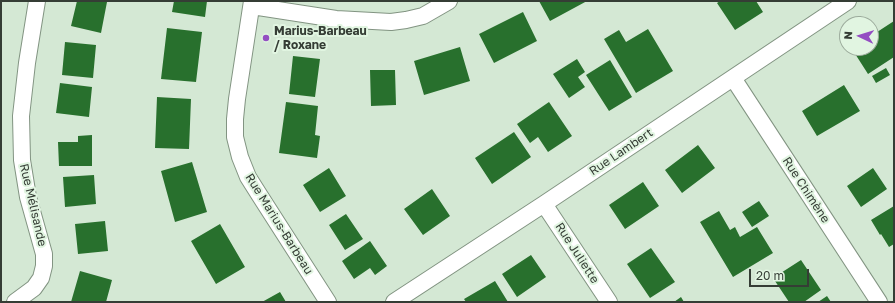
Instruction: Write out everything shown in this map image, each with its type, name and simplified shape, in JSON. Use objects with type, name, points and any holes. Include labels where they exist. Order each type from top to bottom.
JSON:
[{"type":"street","name":"Rue Mélisande","points":[[15,302],[34,288],[41,278],[44,266],[44,254],[28,197],[22,160],[21,116],[27,63],[37,1]]},
{"type":"street","points":[[252,4],[336,19],[391,22],[423,16],[449,1]]},
{"type":"street","name":"Rue Lambert","points":[[394,302],[544,204],[848,1]]},
{"type":"street","name":"Rue Marius-Barbeau","points":[[252,4],[235,119],[236,137],[240,157],[248,177],[328,302]]},
{"type":"street","name":"Rue Chimène","points":[[732,78],[879,302]]},
{"type":"street","name":"Rue Juliette","points":[[544,204],[609,302]]},
{"type":"building","points":[[77,1],[107,2],[101,33],[71,26]]},
{"type":"building","points":[[174,1],[207,1],[205,17],[172,12]]},
{"type":"building","points":[[539,1],[587,1],[550,21]]},
{"type":"building","points":[[720,1],[756,1],[763,12],[735,30],[717,3]]},
{"type":"building","points":[[523,12],[537,41],[494,63],[479,34]]},
{"type":"building","points":[[894,21],[894,57],[868,74],[856,56],[879,56],[879,31]]},
{"type":"building","points":[[167,28],[202,32],[196,82],[161,79]]},
{"type":"building","points":[[648,29],[673,71],[636,93],[604,39],[619,30],[626,42]]},
{"type":"building","points":[[65,42],[96,45],[93,78],[62,75]]},
{"type":"building","points":[[460,47],[470,81],[424,95],[414,61]]},
{"type":"building","points":[[293,56],[320,59],[315,97],[289,94]]},
{"type":"building","points":[[577,59],[585,72],[578,77],[585,87],[569,98],[553,74]]},
{"type":"building","points":[[610,60],[632,97],[609,111],[586,75]]},
{"type":"building","points":[[886,68],[890,75],[876,83],[872,76]]},
{"type":"building","points":[[370,70],[395,70],[396,105],[371,106]]},
{"type":"building","points":[[60,83],[92,87],[89,117],[56,113]]},
{"type":"building","points":[[844,85],[860,111],[817,136],[802,111]]},
{"type":"building","points":[[157,97],[191,99],[189,149],[155,148]]},
{"type":"building","points":[[286,102],[318,106],[315,135],[320,136],[317,158],[279,153]]},
{"type":"building","points":[[549,102],[572,136],[548,152],[538,137],[530,143],[517,124]]},
{"type":"building","points":[[514,132],[531,157],[492,184],[475,158]]},
{"type":"building","points":[[92,135],[92,166],[59,166],[58,142],[78,142],[78,136]]},
{"type":"building","points":[[698,145],[715,168],[682,193],[665,170]]},
{"type":"building","points":[[192,162],[207,212],[175,222],[161,171]]},
{"type":"building","points":[[329,168],[346,196],[320,212],[303,185]]},
{"type":"building","points":[[873,168],[887,189],[861,207],[847,186]]},
{"type":"building","points":[[94,175],[96,204],[65,207],[63,177]]},
{"type":"building","points":[[643,182],[659,206],[625,229],[609,205]]},
{"type":"building","points":[[432,189],[450,216],[423,235],[404,209]]},
{"type":"building","points":[[759,201],[769,216],[752,227],[742,212]]},
{"type":"building","points":[[894,206],[894,244],[889,247],[871,220]]},
{"type":"building","points":[[719,211],[730,230],[735,227],[740,237],[757,227],[773,253],[733,277],[700,222]]},
{"type":"building","points":[[346,214],[363,239],[345,250],[329,225]]},
{"type":"building","points":[[105,221],[108,251],[78,254],[75,224]]},
{"type":"building","points":[[220,224],[245,267],[216,284],[191,241]]},
{"type":"building","points":[[370,241],[387,266],[375,275],[370,268],[354,279],[342,261]]},
{"type":"building","points":[[651,248],[675,282],[650,298],[627,264]]},
{"type":"building","points":[[531,255],[546,277],[517,297],[502,274]]},
{"type":"building","points":[[801,260],[821,290],[804,302],[789,302],[773,278]]},
{"type":"building","points":[[80,271],[112,280],[106,302],[71,302]]},
{"type":"building","points":[[495,281],[508,302],[466,302],[464,299]]},
{"type":"building","points":[[280,292],[286,302],[262,302]]},
{"type":"building","points":[[827,296],[831,302],[818,302]]},
{"type":"building","points":[[681,297],[684,302],[674,302]]},
{"type":"place","name":"Marius-Barbeau / Roxane","points":[[266,38]]}]
